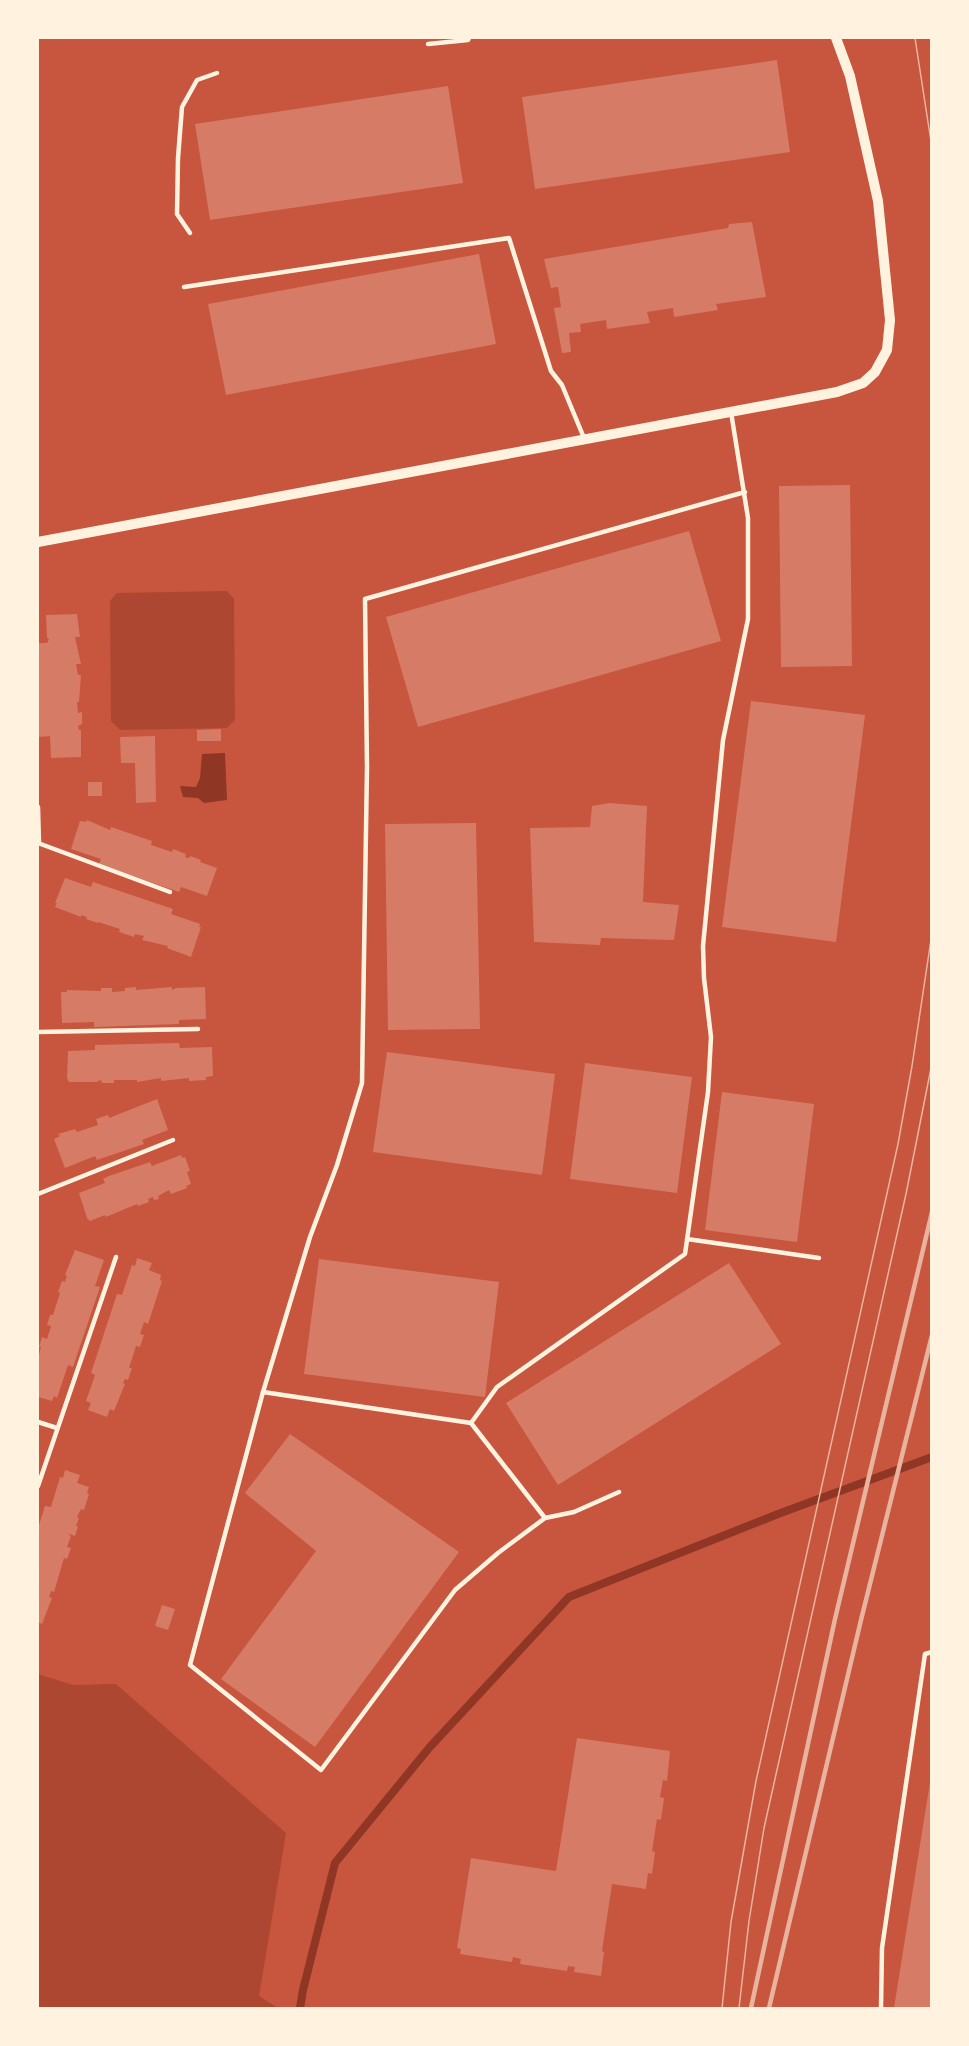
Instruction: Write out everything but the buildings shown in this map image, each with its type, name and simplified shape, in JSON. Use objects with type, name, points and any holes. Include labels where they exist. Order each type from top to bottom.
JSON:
[{"type":"street","points":[[38,543],[837,392],[863,383],[875,372],[887,350],[890,320],[878,201],[850,76],[836,38]]},
{"type":"lane","points":[[428,44],[468,40],[469,38]]},
{"type":"lane","points":[[190,233],[177,214],[182,107],[197,80],[217,73]]},
{"type":"lane","points":[[184,288],[509,238],[551,371],[562,386],[585,440]]},
{"type":"lane","points":[[471,1423],[498,1387],[685,1254],[708,1092],[711,1036],[704,978],[703,946],[723,740],[748,619],[748,518],[731,412]]},
{"type":"lane","points":[[619,1492],[574,1512],[545,1518],[498,1553],[455,1590],[321,1770],[190,1665],[263,1392],[310,1237],[337,1165],[362,1083],[367,767],[365,599],[745,492]]},
{"type":"lane","points":[[38,807],[38,843],[170,892]]},
{"type":"lane","points":[[38,1032],[198,1029]]},
{"type":"lane","points":[[38,1194],[173,1140]]},
{"type":"lane","points":[[687,1239],[819,1258]]},
{"type":"lane","points":[[38,1486],[116,1257]]},
{"type":"lane","points":[[263,1392],[471,1423],[545,1518]]},
{"type":"lane","points":[[38,1422],[57,1428]]},
{"type":"lane","points":[[881,2008],[882,1948],[925,1654],[932,1652]]},
{"type":"shaded area","points":[[227,591],[234,599],[235,720],[227,728],[120,730],[111,721],[110,601],[117,593]]},
{"type":"shaded area","points":[[225,753],[227,800],[204,803],[198,798],[183,797],[180,786],[196,787],[200,778],[202,754]]},
{"type":"shaded area","points":[[38,1674],[73,1685],[116,1684],[286,1833],[259,1996],[278,2008],[38,2008]]},
{"type":"waterway","points":[[300,2008],[335,1863],[429,1748],[569,1597],[778,1514],[932,1457]]},
{"type":"tram line","points":[[915,38],[932,148]]},
{"type":"tram line","points":[[722,2008],[731,1922],[756,1781],[898,1144],[932,933]]},
{"type":"tram line","points":[[739,2008],[749,1921],[764,1828],[906,1194],[932,1063]]},
{"type":"railway","points":[[751,2008],[835,1619],[932,1212]]},
{"type":"railway","points":[[769,2008],[861,1620],[932,1335]]}]
